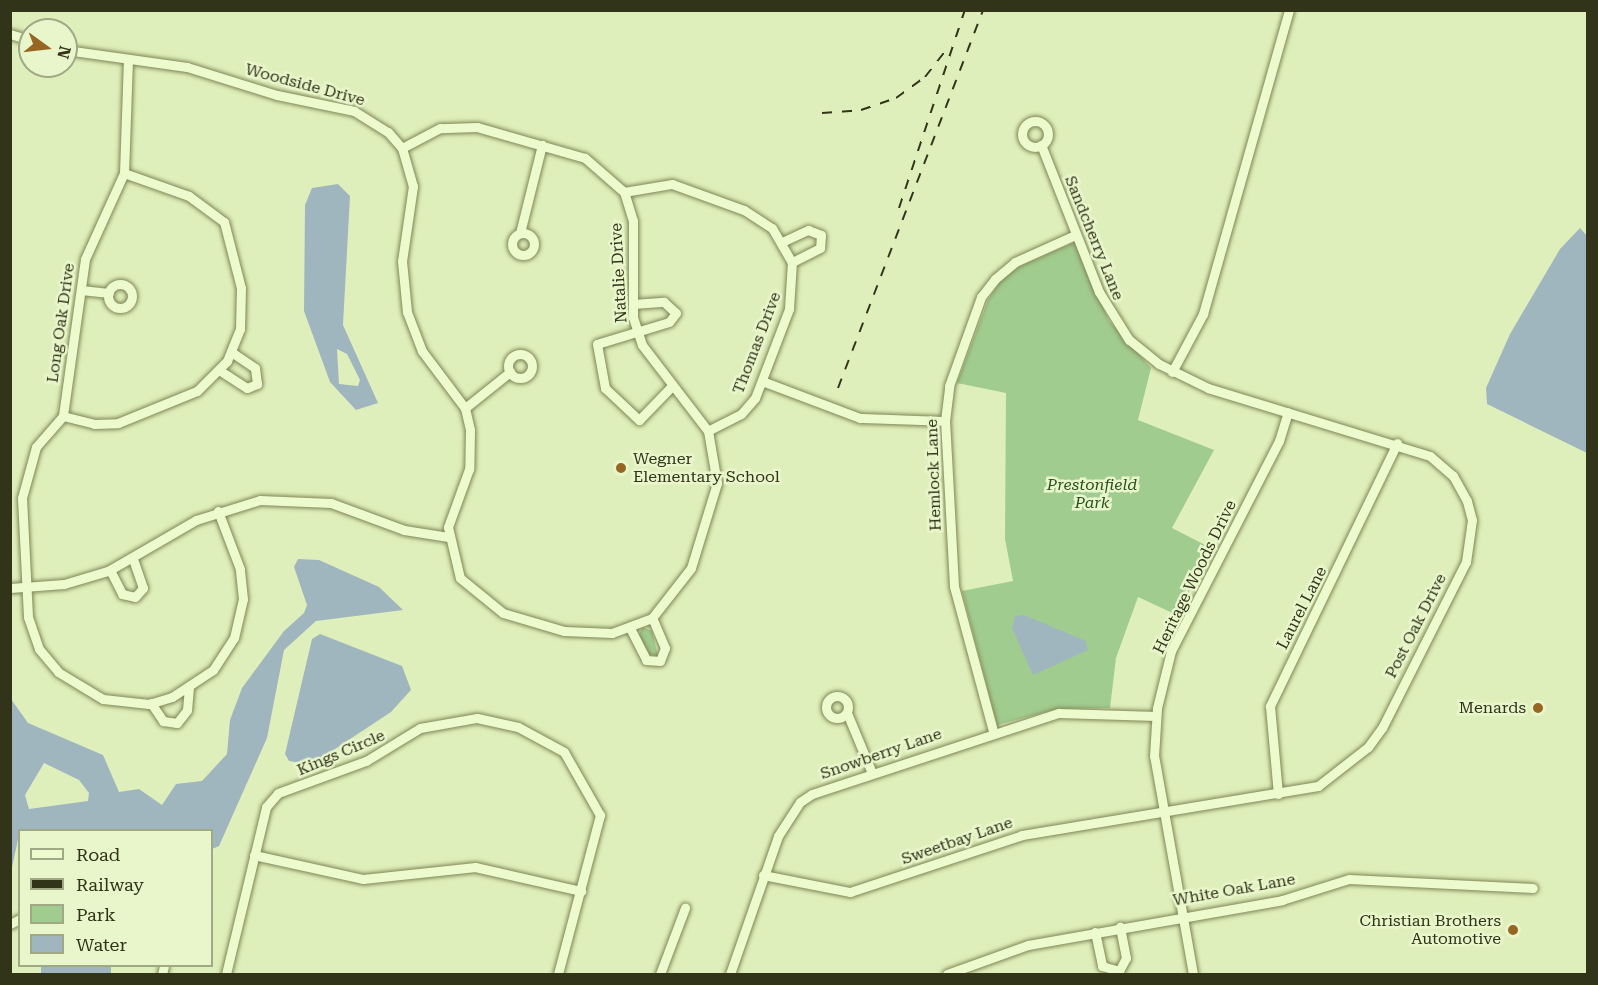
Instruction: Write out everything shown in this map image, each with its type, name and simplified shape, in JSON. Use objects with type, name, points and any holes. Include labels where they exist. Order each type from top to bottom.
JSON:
[{"type":"street","points":[[1172,372],[1203,314],[1288,10]]},
{"type":"street","name":"Woodside Drive","points":[[78,52],[187,67],[277,95],[354,111],[383,127],[402,148],[414,195],[402,261],[407,312],[422,351],[465,408]]},
{"type":"street","name":"Long Oak Drive","points":[[63,416],[88,250],[124,173],[128,59]]},
{"type":"street","name":"Natalie Drive","points":[[402,148],[440,128],[459,125],[542,145],[592,161],[624,192],[634,227],[633,304],[642,345],[708,431]]},
{"type":"street","points":[[520,233],[542,145]]},
{"type":"street","name":"Sandcherry Lane","points":[[1041,146],[1075,235],[1118,325],[1143,353],[1172,372],[1288,412]]},
{"type":"street","points":[[124,173],[189,196],[224,222],[242,299],[231,352],[219,370],[197,391],[128,421],[94,424],[63,416],[36,447],[25,485],[25,589],[32,632],[58,672],[103,699],[151,703],[189,687],[225,654],[242,608],[240,569],[219,511]]},
{"type":"street","name":"Thomas Drive","points":[[624,192],[655,183],[680,185],[754,215],[782,242],[792,262],[792,298],[762,381],[747,409],[708,431]]},
{"type":"street","points":[[782,242],[808,230],[820,235],[820,248],[792,262]]},
{"type":"street","name":"Hemlock Lane","points":[[993,731],[954,586],[945,422],[949,386],[981,297],[1015,262],[1075,235]]},
{"type":"street","points":[[81,290],[109,293]]},
{"type":"street","points":[[633,304],[664,302],[675,307],[669,322],[637,329],[597,344],[605,388],[639,420],[672,386]]},
{"type":"street","points":[[219,370],[247,388],[257,384],[255,368],[231,352]]},
{"type":"street","points":[[510,372],[465,408],[471,459],[448,537],[460,578],[502,613],[576,633],[630,628],[652,618],[684,583],[712,509],[717,483],[708,431]]},
{"type":"street","points":[[762,381],[860,418],[945,422]]},
{"type":"street","name":"Post Oak Drive","points":[[1163,808],[1278,794],[1317,786],[1368,747],[1466,562],[1472,520],[1458,483],[1430,456],[1397,443],[1288,412]]},
{"type":"street","name":"Heritage Woods Drive","points":[[1193,975],[1154,756],[1156,716],[1171,651],[1279,441],[1288,412]]},
{"type":"street","name":"Laurel Lane","points":[[1278,794],[1270,706],[1397,443]]},
{"type":"street","points":[[10,588],[25,589],[110,570],[219,511],[260,500],[312,500],[351,508],[411,532],[448,537]]},
{"type":"street","points":[[110,570],[122,594],[135,597],[143,588],[133,559]]},
{"type":"street","points":[[630,628],[646,660],[660,661],[665,648],[652,618]]},
{"type":"street","points":[[151,703],[163,721],[177,723],[187,710],[189,687]]},
{"type":"street","name":"Snowberry Lane","points":[[730,975],[778,837],[800,802],[872,773],[993,731],[1089,710],[1156,716]]},
{"type":"street","points":[[847,713],[872,773]]},
{"type":"street","name":"Kings Circle","points":[[254,855],[266,807],[278,794],[366,761],[420,728],[477,718],[518,727],[564,752],[600,815],[558,975]]},
{"type":"street","name":"Sweetbay Lane","points":[[763,875],[850,892],[1022,835],[1163,808]]},
{"type":"street","points":[[225,975],[254,855],[363,879],[475,867],[581,891]]},
{"type":"street","name":"White Oak Lane","points":[[947,975],[1010,950],[1183,915],[1282,900],[1349,879],[1533,888]]},
{"type":"street","points":[[660,975],[686,908]]},
{"type":"street","points":[[1095,932],[1102,966],[1119,971],[1125,958],[1120,927]]},
{"type":"green space","name":"Prestonfield Park","points":[[1075,242],[1109,321],[1151,368],[1138,420],[1214,450],[1172,528],[1211,548],[1177,615],[1138,597],[1116,658],[1110,708],[1057,709],[997,725],[962,591],[1013,581],[1005,539],[1006,393],[957,383],[988,300],[1000,281],[1016,268]]},
{"type":"green space","points":[[642,627],[652,631],[658,656],[649,655],[639,635]]},
{"type":"water","points":[[338,184],[350,196],[343,325],[378,403],[356,410],[330,382],[304,311],[305,205],[312,188]],"holes":[[[337,349],[347,354],[360,380],[358,386],[339,384]]]},
{"type":"water","points":[[1580,228],[1588,237],[1587,453],[1487,404],[1486,388],[1510,334],[1560,249]]},
{"type":"water","points":[[298,559],[319,560],[379,587],[403,610],[316,621],[284,650],[267,738],[219,846],[213,849],[213,829],[18,829],[11,872],[11,699],[28,723],[103,755],[119,792],[139,789],[162,805],[176,784],[202,781],[227,754],[230,720],[242,688],[284,631],[304,613],[307,605],[294,567]],"holes":[[[44,763],[79,780],[89,793],[88,801],[29,809],[25,795]]]},
{"type":"water","points":[[1024,615],[1086,641],[1088,650],[1033,675],[1012,628],[1015,616]]},
{"type":"water","points":[[320,634],[402,666],[411,690],[391,712],[332,751],[308,764],[289,761],[285,754],[312,639]]},
{"type":"water","points":[[41,967],[111,967],[111,974],[41,974]]},
{"type":"railway","points":[[899,208],[965,10]]},
{"type":"railway","points":[[838,388],[983,10]]},
{"type":"railway","points":[[822,113],[861,110],[896,98],[925,77],[945,51]]},
{"type":"place","name":"Wegner Elementary School","points":[[621,468]]},
{"type":"place","name":"Menards","points":[[1538,708]]},
{"type":"place","name":"Christian Brothers Automotive","points":[[1513,930]]}]
